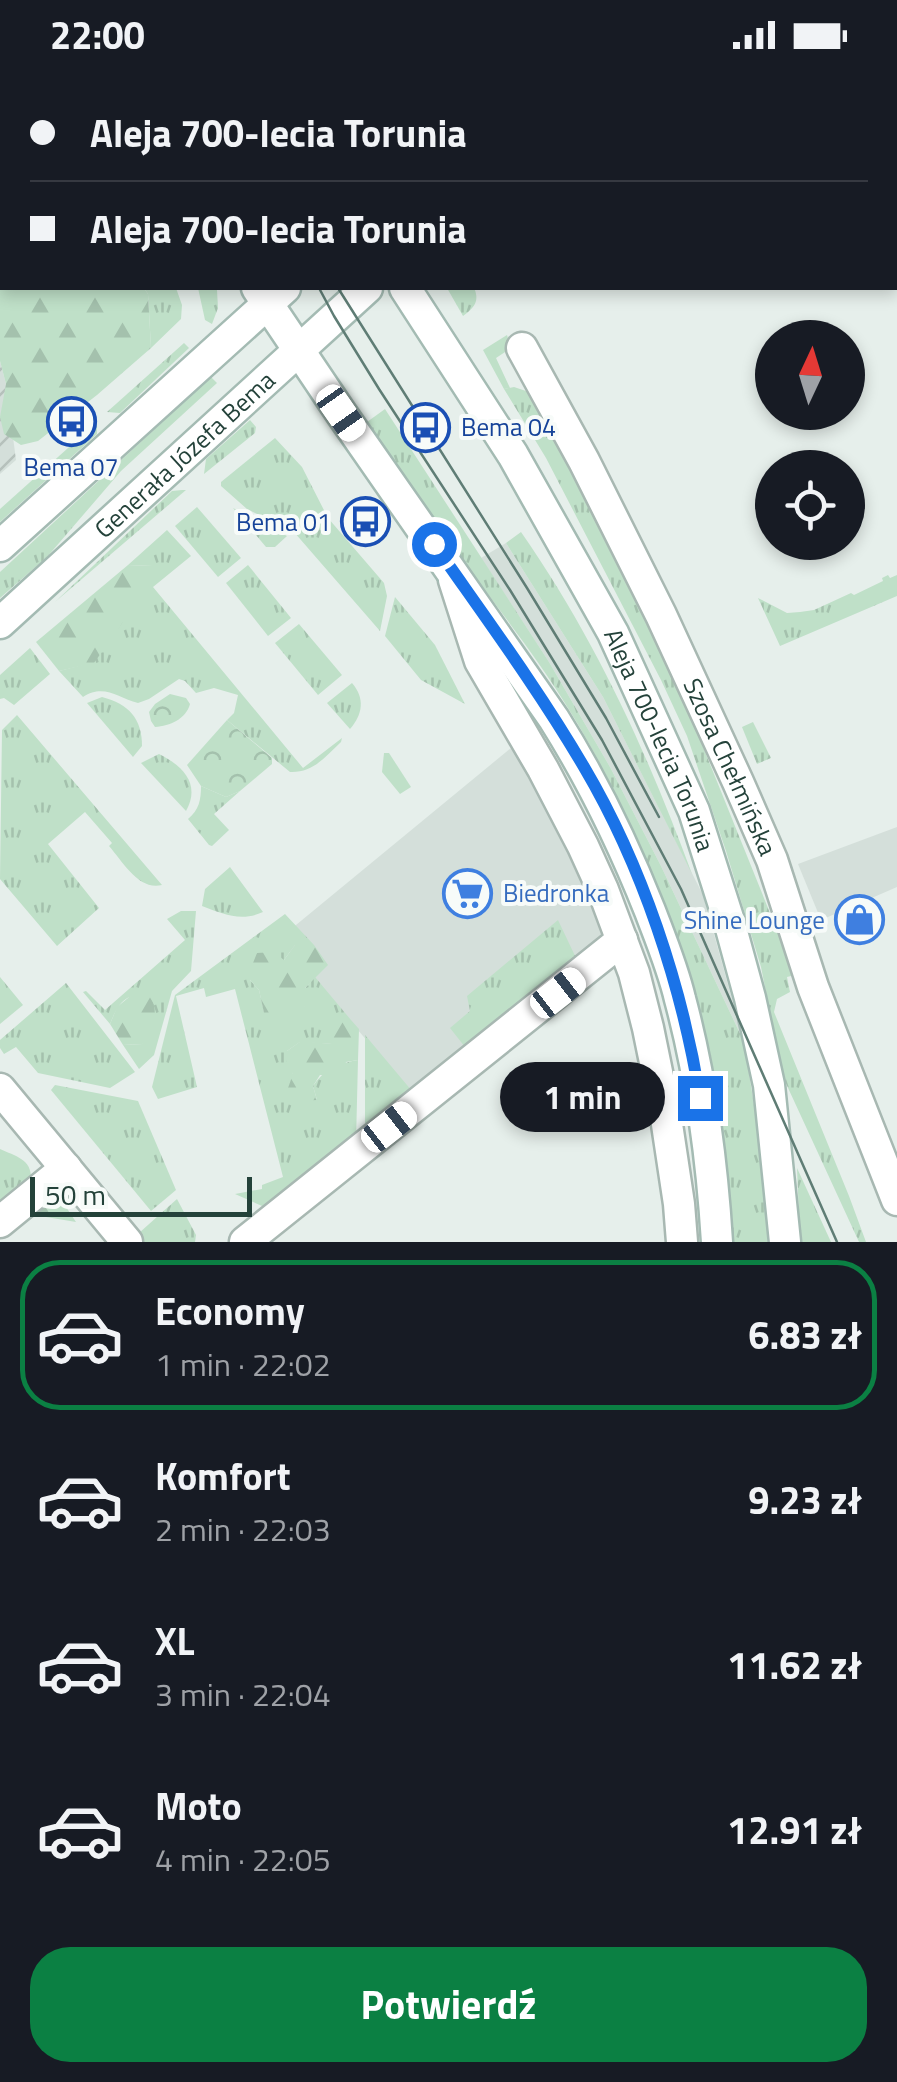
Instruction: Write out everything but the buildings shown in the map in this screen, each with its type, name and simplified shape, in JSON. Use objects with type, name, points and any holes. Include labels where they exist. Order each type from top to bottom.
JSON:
[{"type":"main road","name":"Generała Józefa Bema","points":[[0,623],[365,290]]},
{"type":"main road","name":"Aleja 700-lecia Torunia","points":[[406,290],[514,455],[613,633],[694,811],[750,998],[769,1084],[785,1242]]},
{"type":"main road","points":[[0,546],[270,292],[298,349],[554,719],[586,770],[632,865],[680,996],[706,1137],[716,1242]]},
{"type":"main road","name":"Szosa Chełmińska","points":[[522,348],[661,615],[752,813],[772,860],[814,988],[897,1200]]},
{"type":"main road","points":[[450,568],[480,662],[583,846],[622,940],[648,1028],[665,1110],[682,1242]]},
{"type":"main road","points":[[245,1242],[622,940]]},
{"type":"main road","points":[[0,1089],[127,1242]]},
{"type":"main road","points":[[0,1222],[66,1168]]},
{"type":"shaded area","points":[[0,361],[16,460],[0,474]]},
{"type":"shaded area","points":[[506,543],[603,697],[703,895],[744,1042],[610,767],[549,662],[481,558]]},
{"type":"shaded area","points":[[517,743],[609,939],[415,1096],[279,939]]},
{"type":"shaded area","points":[[897,827],[897,887],[821,920],[798,864]]},
{"type":"green space","points":[[0,290],[145,290],[148,294],[151,348],[38,441],[21,445],[4,434],[0,417],[6,384],[0,361]]},
{"type":"green space","points":[[145,290],[177,290],[182,305],[181,319],[151,348]]},
{"type":"green space","points":[[198,290],[217,290],[218,308],[212,324],[205,320]]},
{"type":"green space","points":[[448,290],[474,290],[475,304],[463,316]]},
{"type":"green space","points":[[507,335],[511,348],[496,358],[510,388],[504,389],[483,350]]},
{"type":"green space","points":[[184,343],[189,348],[120,413],[107,412]]},
{"type":"green space","points":[[211,377],[217,383],[121,471],[47,557],[0,598],[0,572]]},
{"type":"green space","points":[[514,387],[541,402],[691,717],[795,975],[787,977],[790,992],[777,999],[774,1012],[866,1242],[859,1242],[783,1077],[761,967],[687,736],[546,458],[504,389]]},
{"type":"green space","points":[[385,409],[549,662],[610,767],[744,1042],[760,1142],[768,1242],[731,1242],[672,928],[631,825],[559,694],[367,422]]},
{"type":"green space","points":[[250,420],[256,427],[255,433],[204,474],[206,459]]},
{"type":"green space","points":[[97,422],[97,434],[0,522],[0,509]]},
{"type":"green space","points":[[275,438],[302,467],[328,518],[384,583],[387,596],[380,631],[294,532],[247,509],[221,486]]},
{"type":"green space","points":[[186,490],[55,602],[172,491]]},
{"type":"green space","points":[[197,507],[241,558],[218,577],[175,526]]},
{"type":"green space","points":[[233,508],[287,536],[275,547],[266,547]]},
{"type":"green space","points":[[167,530],[191,556],[153,587],[303,768],[342,738],[312,767],[290,772],[227,720],[234,713],[238,695],[214,688],[196,693],[179,679],[138,703],[104,691],[83,697],[59,671],[94,662],[152,566],[128,565]]},
{"type":"green space","points":[[521,532],[573,613],[618,698],[692,874],[603,697],[506,543]]},
{"type":"green space","points":[[128,565],[153,566],[155,571],[146,589],[94,663],[59,671],[36,642]]},
{"type":"green space","points":[[248,565],[291,618],[268,636],[226,583]]},
{"type":"green space","points":[[888,575],[897,575],[897,596],[780,646],[758,598],[787,613],[814,610],[854,595]]},
{"type":"green space","points":[[395,597],[435,645],[465,704],[421,680],[385,636]]},
{"type":"green space","points":[[299,624],[342,675],[318,695],[275,643]]},
{"type":"green space","points":[[30,648],[50,674],[14,705],[0,699],[0,675]]},
{"type":"green space","points":[[352,683],[361,706],[350,729],[327,703]]},
{"type":"green space","points":[[170,694],[186,698],[188,709],[177,721],[155,727],[149,712]]},
{"type":"green space","points":[[102,697],[127,708],[136,720],[142,746],[133,757],[87,703]]},
{"type":"green space","points":[[17,715],[162,885],[146,884],[132,874],[85,812],[48,844],[99,908],[57,946],[0,879],[2,730]]},
{"type":"green space","points":[[227,720],[272,758],[272,764],[240,791],[226,797],[201,786],[187,765]]},
{"type":"green space","points":[[753,722],[771,758],[757,764],[742,727]]},
{"type":"green space","points":[[384,753],[389,753],[411,787],[400,794],[382,772]]},
{"type":"green space","points":[[159,754],[187,777],[191,792],[186,811],[141,763]]},
{"type":"green space","points":[[201,786],[226,797],[240,791],[214,814],[229,830],[212,846],[188,819],[199,804]]},
{"type":"green space","points":[[230,867],[263,912],[240,917],[202,906],[205,889]]},
{"type":"green space","points":[[181,911],[196,911],[191,971],[172,991],[154,1055],[139,1069],[123,1045],[142,1044],[150,994],[124,1001],[110,1024],[83,992],[105,1010],[185,940],[167,919]]},
{"type":"green space","points":[[285,914],[314,945],[295,945],[284,960],[250,980],[259,990],[264,1012],[305,1006],[305,988],[315,977],[351,1020],[342,1021],[332,1044],[300,1042],[287,1051],[295,1100],[317,1100],[313,1086],[322,1076],[338,1065],[358,1060],[356,1142],[269,1209],[235,1194],[262,1189],[262,1185],[283,1177],[235,989],[206,997],[204,988],[176,996],[197,1087],[158,1099],[152,1087],[175,995]]},
{"type":"green space","points":[[558,920],[577,960],[365,1133],[365,1035],[412,1091],[465,1047],[450,1028],[470,1011],[467,996]]},
{"type":"green space","points":[[295,945],[314,945],[328,965],[305,988],[305,1006],[294,1019],[275,1020],[264,1013],[259,990],[250,980],[253,963],[257,953],[274,952],[284,960]]},
{"type":"green space","points":[[0,977],[23,1005],[0,1024]]},
{"type":"green space","points":[[66,983],[135,1072],[110,1088],[38,1073],[16,1047],[4,1054],[0,1048],[0,1040]]},
{"type":"green space","points":[[134,993],[150,994],[154,1020],[142,1044],[123,1045],[110,1024],[117,1007]]},
{"type":"green space","points":[[342,1020],[351,1020],[359,1029],[358,1060],[346,1062],[336,1076],[320,1075],[313,1086],[317,1100],[295,1101],[288,1088],[293,1074],[286,1064],[287,1051],[301,1041],[332,1044],[332,1029]]},
{"type":"green space","points":[[55,1085],[138,1101],[176,1190],[151,1211],[51,1090]]},
{"type":"green space","points":[[0,1149],[26,1163],[31,1179],[0,1208]]},
{"type":"green space","points":[[797,1168],[831,1242],[800,1242]]},
{"type":"green space","points":[[56,1199],[76,1222],[34,1215],[27,1209],[44,1200]]},
{"type":"green space","points":[[177,1199],[196,1235],[195,1242],[144,1242],[139,1233]]},
{"type":"tram line","points":[[320,290],[602,740],[681,889],[837,1242]]},
{"type":"tram line","points":[[339,290],[606,718],[659,817]]},
{"type":"place","name":"Bema 07","points":[[71,421]]},
{"type":"place","name":"Bema 04","points":[[426,427]]},
{"type":"place","name":"Bema 01","points":[[366,522]]},
{"type":"place","name":"Biedronka","points":[[468,893]]},
{"type":"place","name":"Shine Lounge","points":[[860,920]]},
{"type":"route","points":[[434,544],[554,719],[586,770],[626,849],[680,996],[700,1098]]}]
